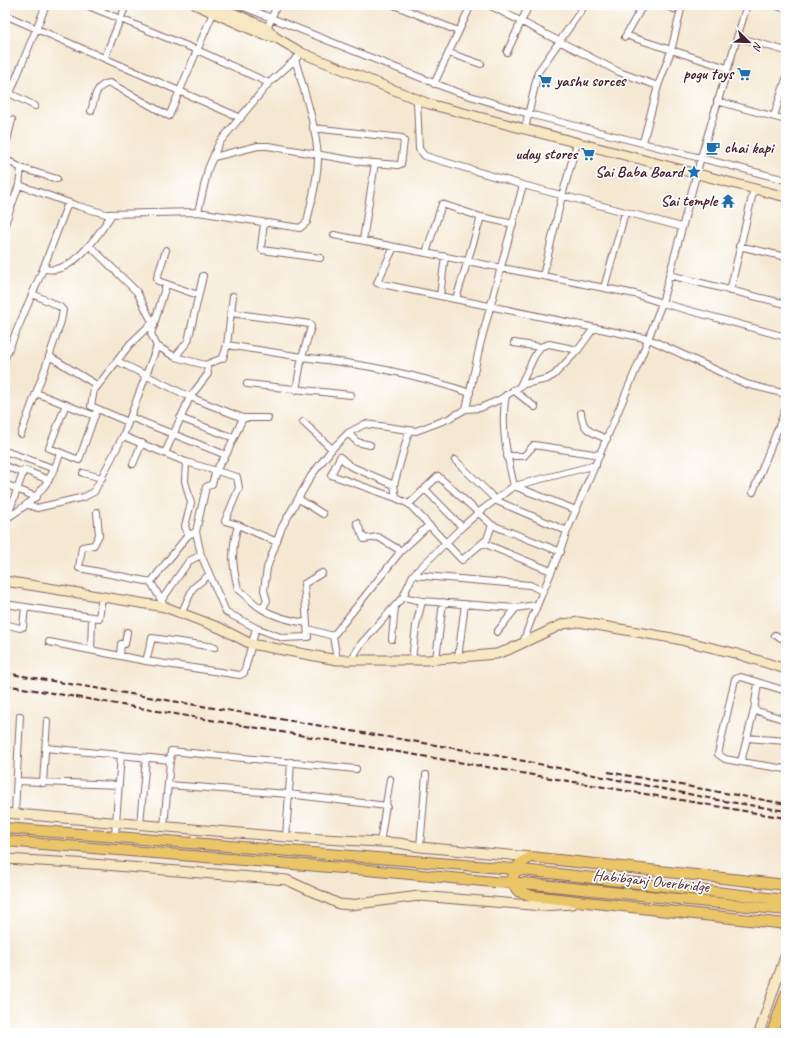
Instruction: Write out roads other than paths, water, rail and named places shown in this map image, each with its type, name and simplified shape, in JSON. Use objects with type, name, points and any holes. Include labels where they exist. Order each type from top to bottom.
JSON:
[{"type":"main road","name":"Habibganj Overbridge","points":[[5,828],[514,869],[786,900]]},
{"type":"main road","name":"Habibganj Overbridge","points":[[5,841],[512,883],[786,910]]},
{"type":"main road","points":[[786,885],[531,857],[522,861],[514,869],[512,883],[518,891],[532,896],[786,924]]},
{"type":"main road","points":[[772,1033],[786,994]]},
{"type":"street","points":[[35,106],[7,92],[37,29],[46,5]]},
{"type":"street","points":[[86,5],[197,50],[269,83]]},
{"type":"street","points":[[105,57],[126,5]]},
{"type":"street","points":[[196,5],[216,7],[266,31],[275,36],[299,56],[417,100],[786,197]]},
{"type":"street","points":[[239,5],[434,84],[529,114],[643,142],[786,180]]},
{"type":"street","points":[[266,31],[277,5]]},
{"type":"street","points":[[394,5],[409,8],[458,32]]},
{"type":"street","points":[[434,84],[471,5]]},
{"type":"street","points":[[489,5],[619,72],[658,86]]},
{"type":"street","points":[[507,52],[529,5]]},
{"type":"street","points":[[525,129],[538,72],[585,5]]},
{"type":"street","points":[[642,5],[628,37],[727,68]]},
{"type":"street","points":[[664,5],[674,9]]},
{"type":"street","points":[[643,142],[658,86],[671,51],[682,5]]},
{"type":"street","points":[[523,643],[536,605],[561,552],[567,531],[649,339],[662,304],[701,157],[747,5]]},
{"type":"street","points":[[777,5],[786,9]]},
{"type":"street","points":[[91,111],[97,91],[104,84],[110,82],[169,116],[216,7]]},
{"type":"street","points":[[5,15],[105,57],[241,118]]},
{"type":"street","points":[[737,37],[786,51]]},
{"type":"street","points":[[449,53],[481,64]]},
{"type":"street","points":[[198,212],[208,169],[219,143],[269,83],[299,56]]},
{"type":"street","points":[[19,185],[68,203],[101,213],[198,212],[298,228],[305,225],[316,179],[317,154],[299,56]]},
{"type":"street","points":[[774,116],[786,79]]},
{"type":"street","points":[[417,100],[419,149],[421,154],[429,158],[562,196],[682,227]]},
{"type":"street","points":[[717,101],[786,120]]},
{"type":"street","points":[[5,148],[12,120]]},
{"type":"street","points":[[214,157],[258,146],[268,146],[375,163],[400,165],[404,139],[313,128]]},
{"type":"street","points":[[543,276],[562,196],[577,143]]},
{"type":"street","points":[[5,159],[21,168],[57,179]]},
{"type":"street","points":[[363,240],[375,163]]},
{"type":"street","points":[[5,224],[19,185],[21,168]]},
{"type":"street","points":[[466,408],[523,185]]},
{"type":"street","points":[[730,291],[739,246],[754,188]]},
{"type":"street","points":[[5,198],[13,201]]},
{"type":"street","points":[[5,358],[33,294],[68,203]]},
{"type":"street","points":[[426,253],[442,204],[513,224]]},
{"type":"street","points":[[604,288],[625,213]]},
{"type":"street","points":[[43,269],[56,269],[69,262],[90,246],[112,214]]},
{"type":"street","points":[[456,299],[481,216]]},
{"type":"street","points":[[264,223],[261,247],[262,250],[320,258]]},
{"type":"street","points":[[334,235],[635,294],[662,304],[786,337]]},
{"type":"street","points":[[90,246],[137,292],[153,324]]},
{"type":"street","points":[[739,246],[786,257]]},
{"type":"street","points":[[394,247],[377,283],[649,339],[746,384],[786,394]]},
{"type":"street","points":[[166,250],[157,280],[166,285],[198,295]]},
{"type":"street","points":[[440,296],[445,256]]},
{"type":"street","points":[[669,275],[786,304]]},
{"type":"street","points":[[174,357],[188,341],[203,276]]},
{"type":"street","points":[[166,285],[151,334],[157,346],[174,357],[205,365],[223,358],[227,345],[233,296]]},
{"type":"street","points":[[21,434],[61,321],[63,310],[60,307],[33,294]]},
{"type":"street","points":[[231,313],[310,324],[311,328],[302,357],[296,390]]},
{"type":"street","points":[[96,412],[91,406],[96,388],[130,344],[153,324]]},
{"type":"street","points":[[262,609],[267,601],[264,590],[267,568],[282,527],[311,476],[331,449],[348,433],[365,424],[416,431],[448,419],[466,408],[480,408],[520,386],[547,379],[554,375],[578,350],[594,328]]},
{"type":"street","points":[[514,343],[540,347],[548,344],[578,350]]},
{"type":"street","points":[[227,345],[371,366],[437,382],[470,394]]},
{"type":"street","points":[[28,505],[37,508],[84,497],[94,492],[123,436],[157,346]]},
{"type":"street","points":[[520,386],[540,347]]},
{"type":"street","points":[[49,356],[95,384],[96,388]]},
{"type":"street","points":[[117,362],[190,397],[243,418],[268,418]]},
{"type":"street","points":[[165,453],[190,397],[208,374],[207,367],[205,365]]},
{"type":"street","points":[[247,384],[351,396]]},
{"type":"street","points":[[513,390],[535,407]]},
{"type":"street","points":[[36,393],[66,404],[129,419],[226,455]]},
{"type":"street","points":[[506,395],[503,422],[507,456],[514,486]]},
{"type":"street","points":[[66,404],[49,448],[60,454],[79,460],[96,412]]},
{"type":"street","points":[[753,492],[786,408]]},
{"type":"street","points":[[581,413],[582,421],[587,429],[607,439]]},
{"type":"street","points":[[180,418],[234,438]]},
{"type":"street","points":[[243,418],[226,455],[216,470],[212,484],[206,487],[198,516],[196,532],[201,555],[226,612],[256,628],[283,638],[306,638],[308,637],[304,584],[322,573]]},
{"type":"street","points":[[303,422],[350,466],[394,485]]},
{"type":"street","points":[[396,498],[394,485],[409,431]]},
{"type":"street","points":[[348,433],[357,442],[370,445]]},
{"type":"street","points":[[123,436],[186,462],[237,477],[239,488],[225,521],[277,542]]},
{"type":"street","points":[[133,464],[142,443]]},
{"type":"street","points":[[507,456],[524,456],[534,445],[600,455]]},
{"type":"street","points":[[5,451],[55,469]]},
{"type":"street","points":[[7,518],[28,505],[36,496],[49,480],[55,469],[60,454]]},
{"type":"street","points":[[340,457],[331,475],[409,504],[462,560],[487,539],[492,525]]},
{"type":"street","points":[[455,460],[497,500],[567,531]]},
{"type":"street","points":[[186,462],[186,481],[191,503],[185,526],[188,535]]},
{"type":"street","points":[[351,660],[361,644],[403,597],[413,575],[478,513],[514,486],[596,465]]},
{"type":"street","points":[[5,466],[23,473]]},
{"type":"street","points":[[5,529],[8,507],[18,488],[24,470],[49,480]]},
{"type":"street","points":[[83,473],[102,478]]},
{"type":"street","points":[[409,504],[438,476],[492,525],[561,552]]},
{"type":"street","points":[[5,484],[36,496]]},
{"type":"street","points":[[514,486],[576,510]]},
{"type":"street","points":[[425,489],[462,527]]},
{"type":"street","points":[[299,499],[323,514]]},
{"type":"street","points":[[97,512],[99,535],[94,545],[82,547],[79,568],[151,582]]},
{"type":"street","points":[[357,523],[364,539],[378,538],[401,551]]},
{"type":"street","points":[[238,525],[233,543],[232,562],[238,589],[245,593],[262,609],[333,636]]},
{"type":"street","points":[[337,660],[333,636],[401,551],[429,525]]},
{"type":"street","points":[[151,582],[188,535],[196,532]]},
{"type":"street","points":[[483,543],[551,571]]},
{"type":"street","points":[[163,604],[189,561],[201,555]]},
{"type":"street","points":[[182,612],[193,588],[209,575]]},
{"type":"street","points":[[413,575],[530,585],[542,591]]},
{"type":"street","points":[[5,580],[102,596],[163,604],[220,628],[251,644],[337,660],[412,660],[458,658],[496,654],[563,624],[579,622],[672,638],[734,653],[786,669]]},
{"type":"street","points":[[151,582],[163,604]]},
{"type":"street","points":[[5,604],[98,618],[102,596]]},
{"type":"street","points":[[403,597],[422,601],[516,608],[536,605]]},
{"type":"street","points":[[412,660],[414,635],[422,601]]},
{"type":"street","points":[[436,659],[443,602]]},
{"type":"street","points":[[458,658],[465,604]]},
{"type":"street","points":[[392,638],[395,606]]},
{"type":"street","points":[[5,624],[20,628],[23,627],[25,607]]},
{"type":"street","points":[[497,632],[516,608]]},
{"type":"street","points":[[91,650],[92,617]]},
{"type":"street","points":[[49,642],[146,661],[240,675],[244,673],[256,628]]},
{"type":"street","points":[[120,656],[121,644],[125,644],[127,632]]},
{"type":"street","points":[[776,635],[786,640]]},
{"type":"street","points":[[146,661],[152,638],[215,647]]},
{"type":"street","points":[[786,691],[742,677],[735,678],[719,756],[725,759],[786,769]]},
{"type":"street","points":[[741,762],[754,710],[758,683]]},
{"type":"street","points":[[754,710],[786,720]]},
{"type":"street","points":[[15,813],[20,716]]},
{"type":"street","points":[[44,783],[47,721]]},
{"type":"street","points":[[747,738],[786,741]]},
{"type":"street","points":[[46,748],[171,760]]},
{"type":"street","points":[[164,826],[172,751],[356,769]]},
{"type":"street","points":[[115,836],[121,755]]},
{"type":"street","points":[[140,824],[146,758]]},
{"type":"street","points":[[286,837],[291,762]]},
{"type":"street","points":[[420,847],[426,775]]},
{"type":"street","points":[[380,842],[387,806],[390,779]]},
{"type":"street","points":[[17,781],[119,785]]},
{"type":"street","points":[[168,785],[288,794],[387,806]]},
{"type":"street","points":[[5,813],[286,837],[380,842],[531,857]]},
{"type":"street","points":[[5,859],[92,864],[287,880],[339,904],[350,905],[419,896],[542,906],[587,903]]},
{"type":"street","points":[[759,1033],[786,954]]},
{"type":"street","points":[[769,1033],[786,988]]},
{"type":"railway","points":[[5,673],[489,754],[718,800],[786,811]]},
{"type":"railway","points":[[5,685],[786,818]]},
{"type":"railway","points":[[608,772],[786,804]]},
{"type":"place","name":"pogu toys","points":[[744,74]]},
{"type":"place","name":"yashu sorces","points":[[545,81]]},
{"type":"place","name":"chai kapi","points":[[713,148]]},
{"type":"place","name":"uday stores","points":[[588,154]]},
{"type":"place","name":"Sai Baba Board","points":[[694,172]]},
{"type":"place","name":"Sai temple","points":[[728,201]]}]
